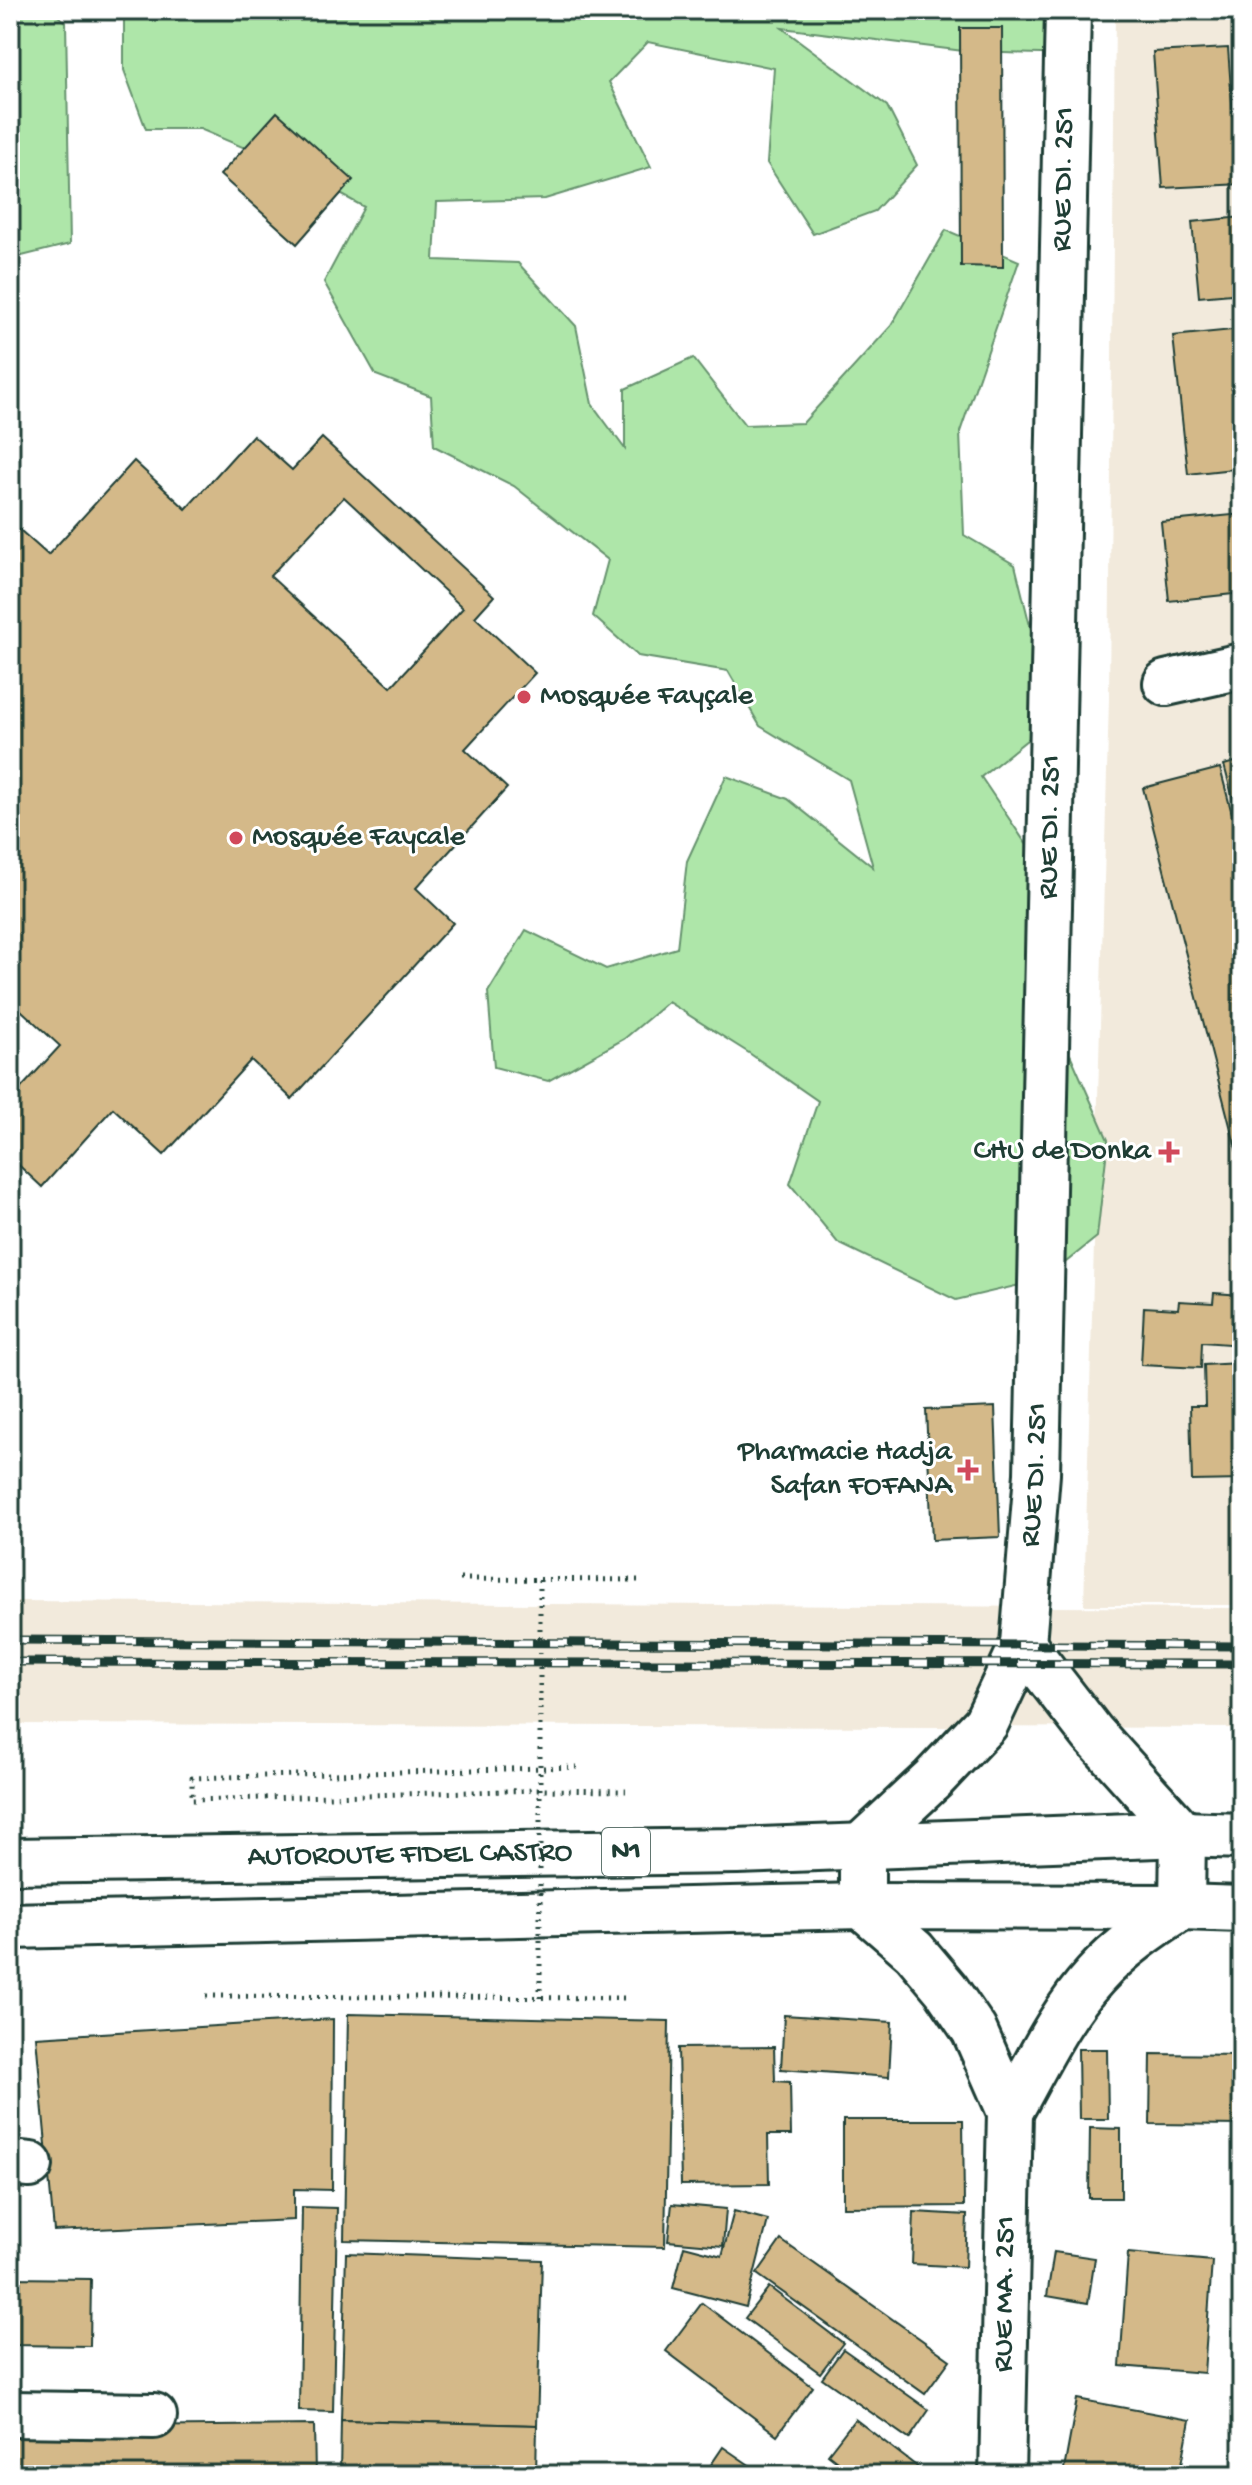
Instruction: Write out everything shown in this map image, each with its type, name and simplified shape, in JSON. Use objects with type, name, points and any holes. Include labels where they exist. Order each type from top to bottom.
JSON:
[{"type":"main road","name":"RUE DI. 251","points":[[1023,1644],[1037,1474],[1068,10]]},
{"type":"main road","points":[[1166,683],[1242,666]]},
{"type":"main road","points":[[1023,1644],[1092,1733],[1183,1834],[1182,1907],[1134,1939],[1095,1976],[1064,2016],[1010,2112],[974,2030],[946,1989],[914,1951],[862,1906],[862,1845],[933,1779],[986,1723],[1023,1644]]},
{"type":"main road","name":"AUTOROUTE FIDEL CASTRO","points":[[10,1861],[737,1851],[1183,1834],[1242,1836]]},
{"type":"main road","name":"AUTOROUTE FIDEL CASTRO","points":[[10,1926],[862,1906],[1242,1909]]},
{"type":"main road","name":"RUE MA. 251","points":[[1002,2475],[1010,2112]]},
{"type":"main road","points":[[10,2414],[154,2416]]},
{"type":"path","points":[[460,1579],[643,1580]]},
{"type":"path","points":[[540,1580],[540,1998]]},
{"type":"path","points":[[577,1767],[192,1778],[192,1800],[540,1790],[626,1791]]},
{"type":"path","points":[[206,1996],[628,1998]]},
{"type":"shaded area","name":"CHU de Donka","points":[[1115,10],[1242,10],[1242,1605],[1084,1605],[1109,699]]},
{"type":"shaded area","points":[[10,1601],[1242,1608],[1242,1728],[10,1724]]},
{"type":"green space","points":[[10,10],[50,10],[66,22],[70,244],[10,259]]},
{"type":"green space","points":[[124,10],[1076,10],[1072,55],[971,52],[782,28],[887,106],[917,165],[875,211],[813,234],[767,163],[774,68],[648,42],[609,82],[651,167],[545,199],[437,202],[434,260],[518,263],[576,326],[592,404],[625,449],[625,389],[693,358],[745,425],[803,423],[891,326],[946,230],[1019,261],[960,432],[964,535],[1015,565],[1053,719],[981,777],[1047,875],[1043,993],[1108,1140],[1097,1237],[1045,1279],[956,1300],[838,1243],[790,1184],[818,1101],[668,1002],[624,1039],[548,1081],[494,1067],[488,992],[526,930],[606,969],[677,948],[687,861],[726,776],[788,799],[873,867],[849,780],[760,726],[728,671],[638,656],[593,616],[608,560],[514,486],[434,446],[431,396],[376,375],[324,282],[364,207],[297,170],[200,129],[146,129],[124,70]]},
{"type":"building","points":[[960,28],[1002,28],[1003,267],[961,266]]},
{"type":"building","points":[[1228,48],[1233,116],[1242,116],[1242,184],[1163,188],[1153,52]]},
{"type":"building","points":[[277,112],[353,180],[297,244],[220,175]]},
{"type":"building","points":[[1242,217],[1242,293],[1199,297],[1192,222]]},
{"type":"building","points":[[1242,329],[1242,468],[1188,474],[1173,336]]},
{"type":"building","name":"Mosquée Faycale","points":[[253,435],[292,470],[322,438],[494,596],[475,617],[535,673],[465,749],[507,788],[416,888],[453,923],[292,1099],[251,1060],[164,1155],[113,1108],[42,1187],[10,1157],[10,1100],[60,1046],[10,1000],[10,524],[48,555],[134,461],[186,509]],"holes":[[[344,497],[463,608],[391,687],[270,576]]]},
{"type":"building","points":[[1242,514],[1242,593],[1169,601],[1161,522]]},
{"type":"building","points":[[1242,760],[1242,832],[1224,765]]},
{"type":"building","points":[[1220,768],[1242,852],[1242,1172],[1143,788]]},
{"type":"building","points":[[1214,1293],[1242,1295],[1242,1345],[1202,1342],[1201,1368],[1141,1365],[1144,1307],[1178,1309],[1179,1301],[1213,1303]]},
{"type":"building","points":[[1239,1351],[1242,1351],[1242,1480],[1192,1481],[1190,1406],[1205,1406],[1204,1365],[1239,1363]]},
{"type":"building","points":[[995,1407],[1000,1537],[932,1540],[926,1410]]},
{"type":"building","points":[[348,2014],[669,2021],[665,2247],[344,2240]]},
{"type":"building","points":[[784,2015],[892,2022],[889,2077],[781,2069]]},
{"type":"building","points":[[333,2019],[332,2190],[294,2189],[294,2220],[54,2231],[36,2037]]},
{"type":"building","points":[[774,2047],[775,2081],[790,2082],[791,2135],[768,2135],[769,2184],[681,2185],[678,2048]]},
{"type":"building","points":[[1078,2049],[1107,2049],[1108,2119],[1079,2119]]},
{"type":"building","points":[[1151,2054],[1242,2055],[1242,2125],[1150,2124]]},
{"type":"building","points":[[843,2120],[963,2120],[964,2206],[843,2207]]},
{"type":"building","points":[[1090,2128],[1121,2129],[1121,2198],[1089,2198]]},
{"type":"building","points":[[672,2204],[726,2209],[723,2246],[668,2241]]},
{"type":"building","points":[[302,2207],[337,2208],[333,2412],[299,2411]]},
{"type":"building","points":[[734,2211],[768,2220],[746,2307],[673,2288],[684,2246],[722,2256]]},
{"type":"building","points":[[914,2212],[967,2215],[965,2267],[912,2264]]},
{"type":"building","points":[[781,2240],[950,2360],[925,2394],[757,2274]]},
{"type":"building","points":[[1240,2249],[1242,2335],[1236,2335]]},
{"type":"building","points":[[1054,2252],[1095,2258],[1088,2303],[1047,2296]]},
{"type":"building","points":[[346,2253],[542,2260],[537,2425],[341,2420]]},
{"type":"building","points":[[1128,2253],[1212,2261],[1204,2373],[1120,2366]]},
{"type":"building","points":[[10,2278],[91,2279],[90,2346],[10,2345]]},
{"type":"building","points":[[769,2287],[843,2343],[820,2373],[745,2318]]},
{"type":"building","points":[[702,2303],[813,2387],[777,2435],[666,2351]]},
{"type":"building","points":[[843,2349],[929,2410],[909,2439],[822,2378]]},
{"type":"building","points":[[1077,2399],[1190,2420],[1180,2475],[1063,2475]]},
{"type":"building","points":[[855,2419],[928,2475],[855,2475],[828,2454]]},
{"type":"building","points":[[341,2420],[537,2425],[536,2475],[340,2475]]},
{"type":"building","points":[[314,2425],[315,2475],[10,2475],[10,2428]]},
{"type":"building","points":[[723,2447],[764,2475],[704,2475]]},
{"type":"railway","points":[[10,1640],[1242,1646]]},
{"type":"railway","points":[[10,1662],[1242,1664]]},
{"type":"place","name":"Mosquée Fayçale","points":[[524,697]]},
{"type":"place","name":"Mosquée Faycale","points":[[236,838]]},
{"type":"place","name":"CHU de Donka","points":[[1169,1152]]},
{"type":"place","name":"Pharmacie Hadja Safan FOFANA","points":[[968,1470]]}]
